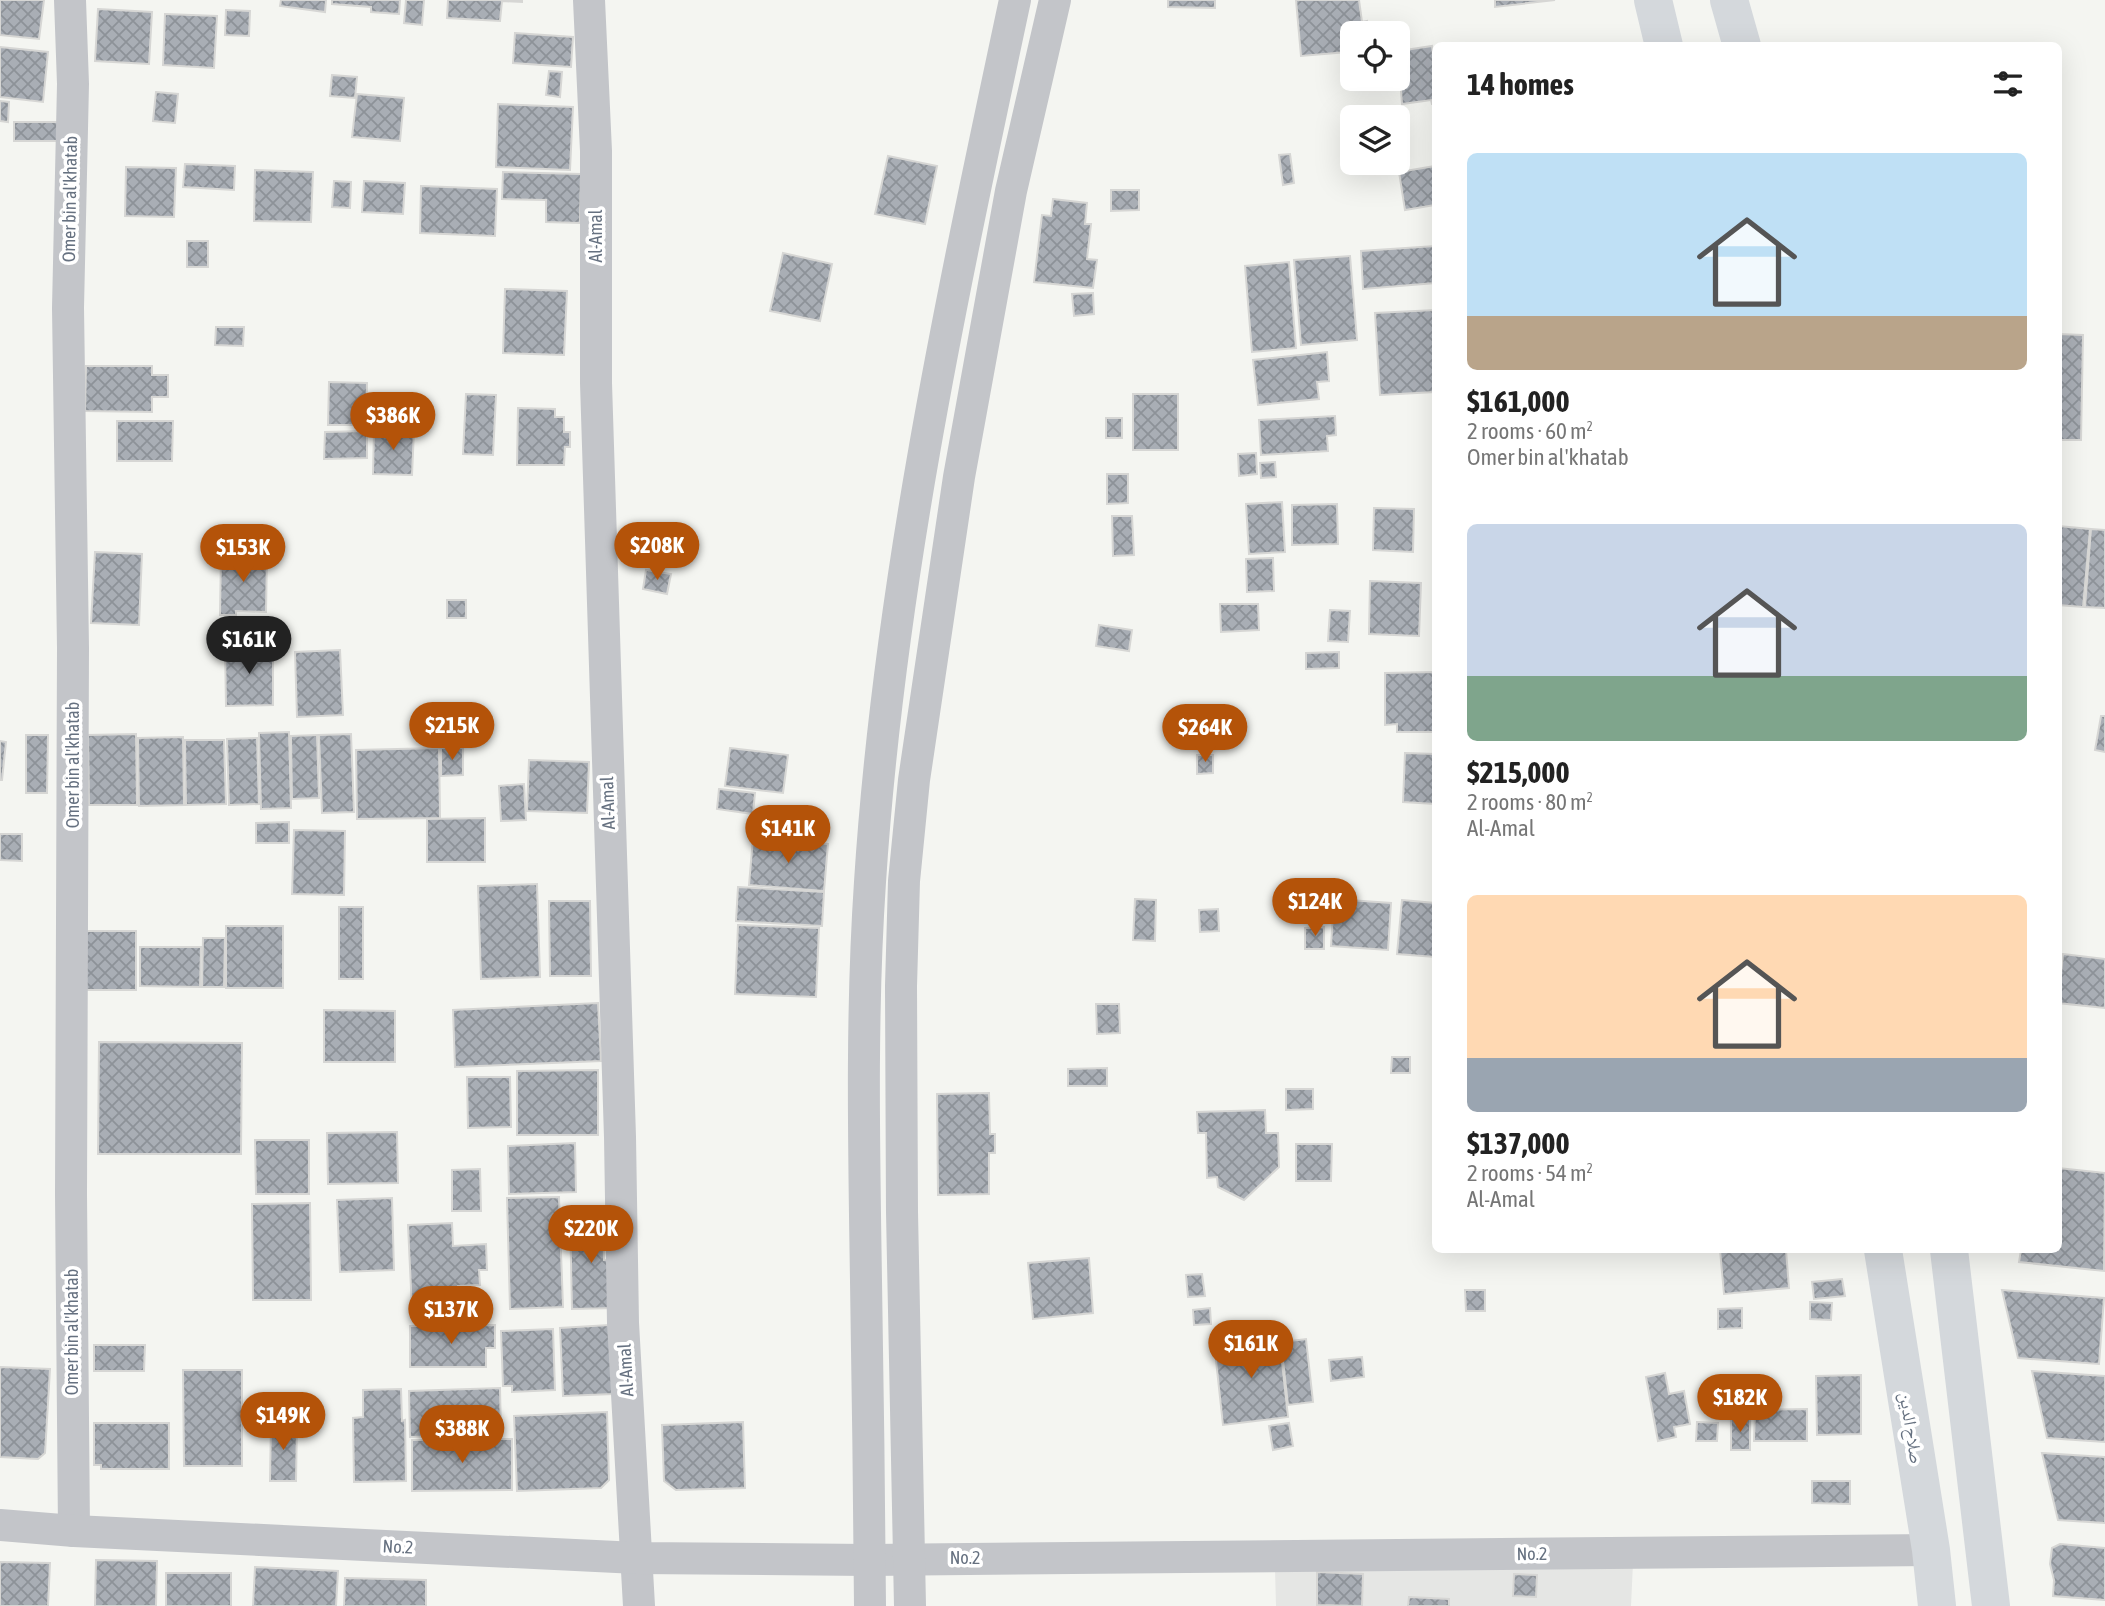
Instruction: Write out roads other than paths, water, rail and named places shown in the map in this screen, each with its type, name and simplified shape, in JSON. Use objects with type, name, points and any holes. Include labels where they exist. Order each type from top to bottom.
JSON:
[{"type":"highway","points":[[1653,0],[1663,42]]},
{"type":"highway","points":[[1729,0],[1741,42]]},
{"type":"highway","name":"صلاح الدين","points":[[1883,1253],[1931,1550],[1937,1606]]},
{"type":"highway","points":[[1949,1253],[1991,1606]]},
{"type":"street","name":"Omer bin al'khatab","points":[[70,0],[72,97],[68,320],[73,648],[71,1208],[74,1531]]},
{"type":"street","name":"Al-Amal","points":[[589,0],[596,151],[596,383],[620,1137],[623,1323],[639,1606]]},
{"type":"street","points":[[870,1606],[863,1113],[869,885],[894,646],[926,443],[1015,0]]},
{"type":"street","points":[[910,1606],[902,1226],[901,986],[904,881],[912,793],[961,463],[1011,191],[1055,0]]},
{"type":"street","name":"No.2","points":[[0,1525],[74,1531],[637,1558],[869,1560],[1931,1550]]}]
